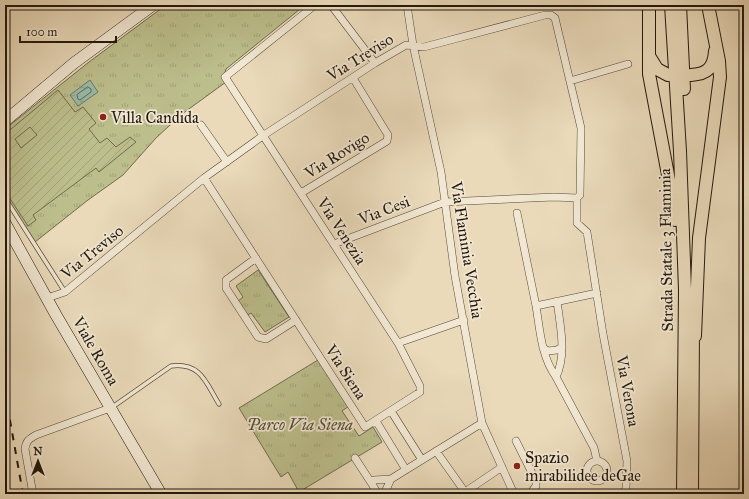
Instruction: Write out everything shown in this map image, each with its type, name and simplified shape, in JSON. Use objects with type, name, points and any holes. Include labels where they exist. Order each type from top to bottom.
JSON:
[{"type":"highway","points":[[649,5],[649,70],[675,212],[680,320],[689,357]]},
{"type":"highway","name":"Strada Statale 3 Flaminia","points":[[670,5],[680,151],[684,290],[689,357],[683,494]]},
{"type":"highway","name":"Strada Statale 3 Flaminia","points":[[680,5],[689,182],[689,357],[692,494]]},
{"type":"highway","points":[[689,357],[699,238],[720,77],[719,61],[708,5]]},
{"type":"highway","points":[[691,75],[704,72],[712,66],[716,43]]},
{"type":"highway","points":[[649,55],[651,61],[657,69],[668,75]]},
{"type":"main road","points":[[5,120],[74,64],[153,5]]},
{"type":"main road","name":"Viale Roma","points":[[5,223],[110,408],[161,494]]},
{"type":"street","name":"Via Venezia","points":[[315,5],[225,77],[398,342],[420,386],[420,392],[383,416]]},
{"type":"street","points":[[331,5],[376,63]]},
{"type":"street","name":"Via Flaminia Vecchia","points":[[407,5],[413,45],[441,172],[455,276],[482,423],[514,494]]},
{"type":"street","name":"Via Treviso","points":[[47,298],[65,292],[204,178],[264,135],[406,45],[424,47],[545,15],[550,15],[555,18],[581,128],[580,195],[577,198]]},
{"type":"street","points":[[570,81],[628,64]]},
{"type":"street","name":"Via Rovigo","points":[[301,194],[387,141],[388,135],[353,78]]},
{"type":"street","points":[[201,125],[227,162]]},
{"type":"street","name":"Via Siena","points":[[204,178],[365,427],[383,416]]},
{"type":"street","points":[[445,202],[577,198]]},
{"type":"street","name":"Via Verona","points":[[577,198],[577,223],[588,232],[597,293],[627,461],[626,488],[624,494]]},
{"type":"street","name":"Via Cesi","points":[[334,244],[445,202]]},
{"type":"street","points":[[517,213],[543,348],[549,368],[556,377],[594,448],[597,461]]},
{"type":"street","points":[[256,258],[226,280],[226,288],[258,337],[266,340],[296,320]]},
{"type":"street","points":[[536,306],[597,293]]},
{"type":"street","points":[[556,301],[562,335],[562,347],[556,377]]},
{"type":"street","points":[[398,342],[464,320]]},
{"type":"street","points":[[543,348],[548,351],[557,350],[562,347]]},
{"type":"street","points":[[33,494],[25,449],[26,443],[29,439],[36,435],[110,408]]},
{"type":"street","points":[[391,411],[422,460]]},
{"type":"street","points":[[376,420],[406,470]]},
{"type":"street","points":[[372,484],[374,480],[391,479],[482,423]]},
{"type":"street","points":[[516,441],[536,481],[536,486],[530,494]]},
{"type":"street","points":[[436,451],[465,493],[502,467]]},
{"type":"street","points":[[355,458],[378,494]]},
{"type":"street","points":[[384,494],[391,479]]},
{"type":"lane","points":[[5,198],[65,292]]},
{"type":"lane","points":[[110,408],[171,366],[179,365],[196,369],[201,373],[219,404]]},
{"type":"green space","points":[[166,5],[305,5],[226,69],[224,76],[226,82],[182,114],[156,138],[123,175],[88,200],[35,242],[5,196],[5,129],[89,62]]},
{"type":"green space","points":[[58,90],[75,112],[83,107],[96,123],[89,129],[100,143],[107,138],[116,147],[130,137],[136,142],[99,172],[96,168],[33,215],[36,220],[28,226],[5,191],[5,134]],"holes":[[[30,127],[37,135],[21,148],[15,139]]]},
{"type":"green space","points":[[258,270],[289,317],[265,332],[251,313],[246,316],[237,302],[243,297],[236,286]]},
{"type":"green space","name":"Parco Via Siena","points":[[318,360],[349,406],[342,411],[359,436],[373,427],[382,442],[299,492],[288,472],[281,477],[239,408]]},
{"type":"water","points":[[90,80],[98,92],[78,106],[70,95]]},
{"type":"railway","points":[[5,392],[23,494]]},
{"type":"place","name":"Villa Candida","points":[[103,117]]},
{"type":"place","name":"Spazio mirabilidee deGae","points":[[517,466]]}]
